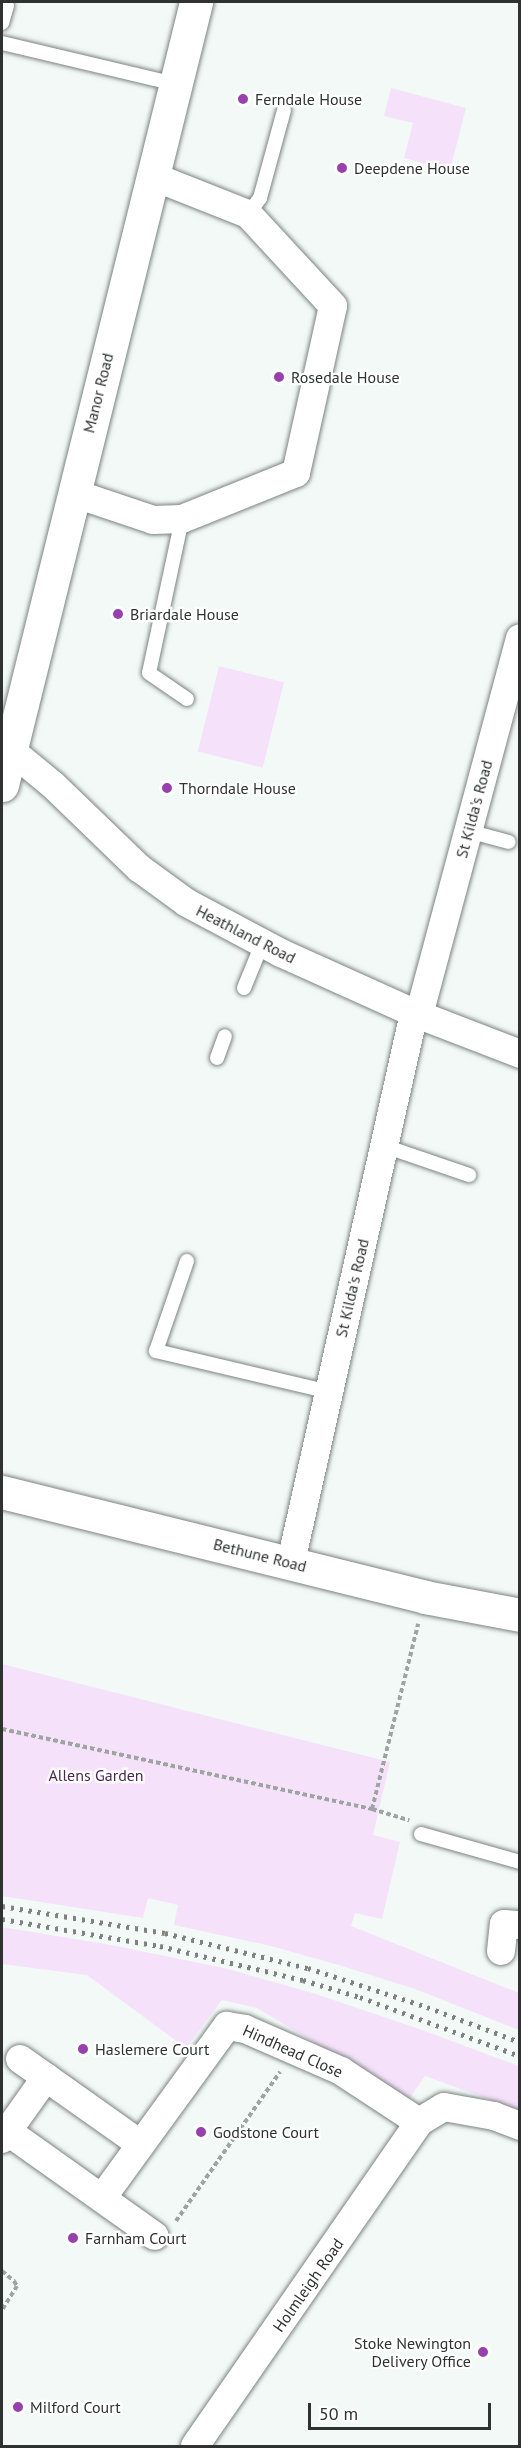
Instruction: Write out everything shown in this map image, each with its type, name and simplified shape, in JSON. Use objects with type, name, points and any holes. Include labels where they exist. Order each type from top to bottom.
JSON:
[{"type":"main road","name":"Manor Road","points":[[2,785],[6,747],[73,494],[196,2]]},
{"type":"main road","name":"Bethune Road","points":[[2,1492],[291,1562],[425,1598],[519,1614]]},
{"type":"street","points":[[73,494],[153,520],[182,519],[296,473],[333,306],[248,214],[152,176]]},
{"type":"street","name":"St Kilda's Road","points":[[291,1562],[384,1146],[417,1014],[519,638]]},
{"type":"street","name":"Heathland Road","points":[[6,747],[53,785],[139,868],[187,903],[262,944],[417,1014],[519,1054]]},
{"type":"street","points":[[501,1951],[504,1924],[519,1925]]},
{"type":"street","name":"Hindhead Close","points":[[102,2198],[227,2026],[245,2029],[341,2071],[419,2122]]},
{"type":"street","points":[[20,2059],[140,2144]]},
{"type":"street","points":[[46,2078],[4,2135],[102,2198],[155,2236]]},
{"type":"street","points":[[419,2122],[444,2107],[494,2116],[519,2126]]},
{"type":"street","name":"Holmleigh Road","points":[[195,2446],[419,2122]]},
{"type":"lane","points":[[2,23],[7,6]]},
{"type":"lane","points":[[2,44],[175,84]]},
{"type":"lane","points":[[248,214],[260,198],[284,110]]},
{"type":"lane","points":[[182,519],[149,673],[187,699]]},
{"type":"lane","points":[[468,831],[509,842]]},
{"type":"lane","points":[[244,988],[262,944]]},
{"type":"lane","points":[[217,1058],[225,1036]]},
{"type":"lane","points":[[384,1146],[468,1175]]},
{"type":"lane","points":[[187,1261],[156,1351],[329,1392]]},
{"type":"lane","points":[[421,1834],[519,1862]]},
{"type":"path","points":[[372,1809],[425,1598]]},
{"type":"path","points":[[2,1729],[372,1809],[408,1820],[421,1834]]},
{"type":"path","points":[[155,2236],[162,2241],[297,2050]]},
{"type":"path","points":[[2,2271],[17,2286],[2,2310]]},
{"type":"green space","points":[[391,88],[466,108],[450,170],[404,158],[413,123],[384,116]]},
{"type":"green space","points":[[219,666],[284,682],[263,768],[198,751]]},
{"type":"green space","name":"Allens Garden","points":[[2,1664],[390,1762],[373,1835],[400,1842],[382,1919],[355,1913],[351,1926],[519,1993],[519,2030],[415,1989],[342,1966],[271,1946],[174,1925],[178,1905],[148,1898],[143,1918],[2,1896]]},
{"type":"green space","points":[[2,1927],[111,1945],[224,1968],[316,1994],[422,2030],[519,2066],[519,2110],[425,2076],[409,2099],[257,2008],[222,2000],[186,2048],[87,1975],[2,1964]]},
{"type":"railway","points":[[2,1906],[165,1933],[308,1968],[427,2007],[520,2042]]},
{"type":"railway","points":[[2,1919],[160,1946],[303,1980],[360,1997],[520,2056]]},
{"type":"place","name":"Ferndale House","points":[[243,99]]},
{"type":"place","name":"Deepdene House","points":[[342,168]]},
{"type":"place","name":"Rosedale House","points":[[279,377]]},
{"type":"place","name":"Briardale House","points":[[118,614]]},
{"type":"place","name":"Thorndale House","points":[[167,788]]},
{"type":"place","name":"Haslemere Court","points":[[83,2049]]},
{"type":"place","name":"Godstone Court","points":[[201,2132]]},
{"type":"place","name":"Farnham Court","points":[[73,2238]]},
{"type":"place","name":"Stoke Newington Delivery Office","points":[[483,2352]]},
{"type":"place","name":"Milford Court","points":[[18,2407]]}]
